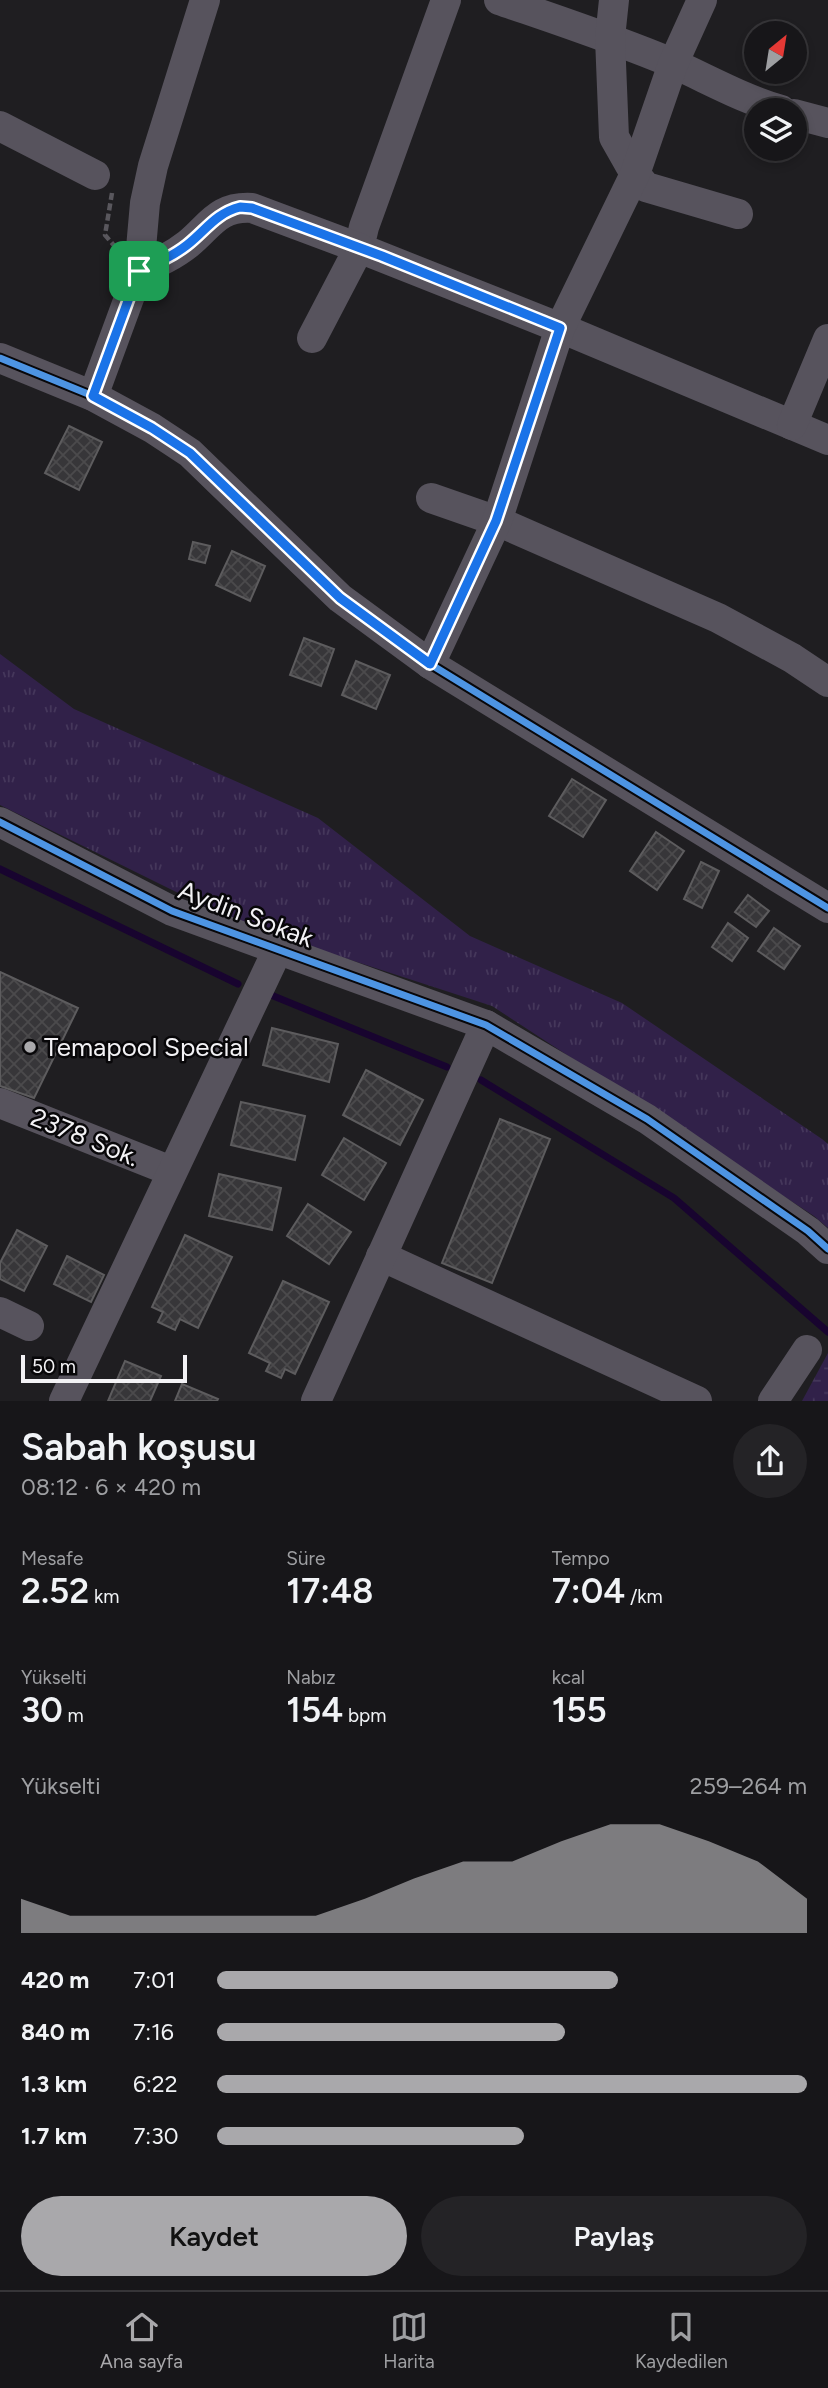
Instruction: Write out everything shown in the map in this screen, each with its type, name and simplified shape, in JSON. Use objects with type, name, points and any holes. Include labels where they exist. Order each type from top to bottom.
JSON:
[{"type":"street","points":[[93,396],[139,271],[145,203],[153,166],[205,0]]},
{"type":"street","points":[[312,338],[359,248],[363,227],[446,0]]},
{"type":"street","points":[[499,0],[610,38],[748,98]]},
{"type":"street","points":[[614,0],[610,38],[614,137],[646,187],[738,214]]},
{"type":"street","points":[[430,664],[496,521],[560,328],[635,173],[673,64],[702,0]]},
{"type":"street","points":[[807,117],[828,122]]},
{"type":"street","points":[[0,126],[95,175]]},
{"type":"street","points":[[139,271],[167,259],[189,243],[217,216],[240,207],[252,208],[560,328],[828,440]]},
{"type":"street","points":[[792,425],[828,339]]},
{"type":"street","points":[[0,358],[93,396],[152,428],[190,453],[340,598],[430,664],[828,908]]},
{"type":"street","points":[[432,498],[496,521],[718,618],[828,682]]},
{"type":"street","name":"Aydin Sokak","points":[[0,822],[173,911],[486,1025],[647,1119],[808,1231],[828,1249]]},
{"type":"street","points":[[64,1401],[278,949]]},
{"type":"street","points":[[316,1401],[486,1025]]},
{"type":"street","name":"2378 Sok.","points":[[0,1103],[171,1171]]},
{"type":"street","points":[[381,1256],[697,1401]]},
{"type":"street","points":[[0,1312],[29,1325]]},
{"type":"street","points":[[774,1401],[807,1350]]},
{"type":"path","points":[[95,175],[112,191],[105,235],[139,271]]},
{"type":"green space","points":[[0,654],[74,709],[318,818],[470,936],[622,1003],[822,1139],[828,1144],[828,1228],[814,1216],[492,1006],[243,925],[0,805]]},
{"type":"green space","points":[[828,1353],[828,1401],[802,1401]]},
{"type":"building","points":[[69,426],[102,442],[79,490],[45,473]]},
{"type":"building","points":[[193,542],[210,546],[205,563],[189,559]]},
{"type":"building","points":[[232,551],[265,566],[250,601],[216,585]]},
{"type":"building","points":[[304,638],[334,649],[321,686],[290,675]]},
{"type":"building","points":[[356,661],[390,675],[376,709],[342,695]]},
{"type":"building","points":[[572,779],[606,800],[583,837],[549,816]]},
{"type":"building","points":[[656,832],[684,851],[657,890],[630,871]]},
{"type":"building","points":[[701,862],[719,871],[702,908],[684,899]]},
{"type":"building","points":[[748,895],[769,911],[756,927],[735,912]]},
{"type":"building","points":[[728,923],[748,938],[732,961],[712,947]]},
{"type":"building","points":[[774,928],[800,946],[784,969],[758,951]]},
{"type":"building","name":"Temapool Special","points":[[0,972],[78,1008],[34,1098],[0,1086]]},
{"type":"building","points":[[272,1028],[338,1044],[329,1082],[263,1065]]},
{"type":"building","points":[[366,1070],[423,1100],[400,1145],[343,1115]]},
{"type":"building","points":[[241,1102],[305,1116],[295,1160],[231,1145]]},
{"type":"building","points":[[500,1119],[550,1139],[492,1283],[442,1263]]},
{"type":"building","points":[[344,1138],[386,1163],[364,1200],[322,1175]]},
{"type":"building","points":[[219,1174],[281,1188],[272,1230],[209,1216]]},
{"type":"building","points":[[308,1204],[351,1232],[329,1264],[287,1236]]},
{"type":"building","points":[[17,1230],[47,1246],[24,1291],[0,1279],[0,1263]]},
{"type":"building","points":[[185,1235],[232,1257],[198,1328],[180,1319],[175,1330],[158,1322],[163,1312],[152,1307]]},
{"type":"building","points":[[67,1256],[104,1275],[91,1302],[54,1284]]},
{"type":"building","points":[[283,1281],[329,1302],[295,1374],[285,1369],[281,1378],[266,1371],[270,1363],[249,1353]]},
{"type":"building","points":[[125,1361],[161,1376],[150,1401],[108,1401]]},
{"type":"building","points":[[182,1384],[218,1399],[175,1401]]},
{"type":"waterway","points":[[0,869],[238,984]]},
{"type":"waterway","points":[[271,995],[447,1067]]},
{"type":"waterway","points":[[481,1080],[674,1198],[828,1332]]},
{"type":"cycle path","points":[[0,358],[93,396],[152,428],[190,453],[340,598],[430,664],[828,908]]},
{"type":"cycle path","points":[[0,822],[172,911],[486,1025],[647,1119],[808,1231],[828,1249]]},
{"type":"place","name":"Temapool Special","points":[[30,1047]]},
{"type":"route","points":[[252,208],[382,256],[560,328],[496,521],[430,664],[340,598],[190,453],[152,428],[93,396],[139,271],[167,259],[229,209],[252,208]]}]
